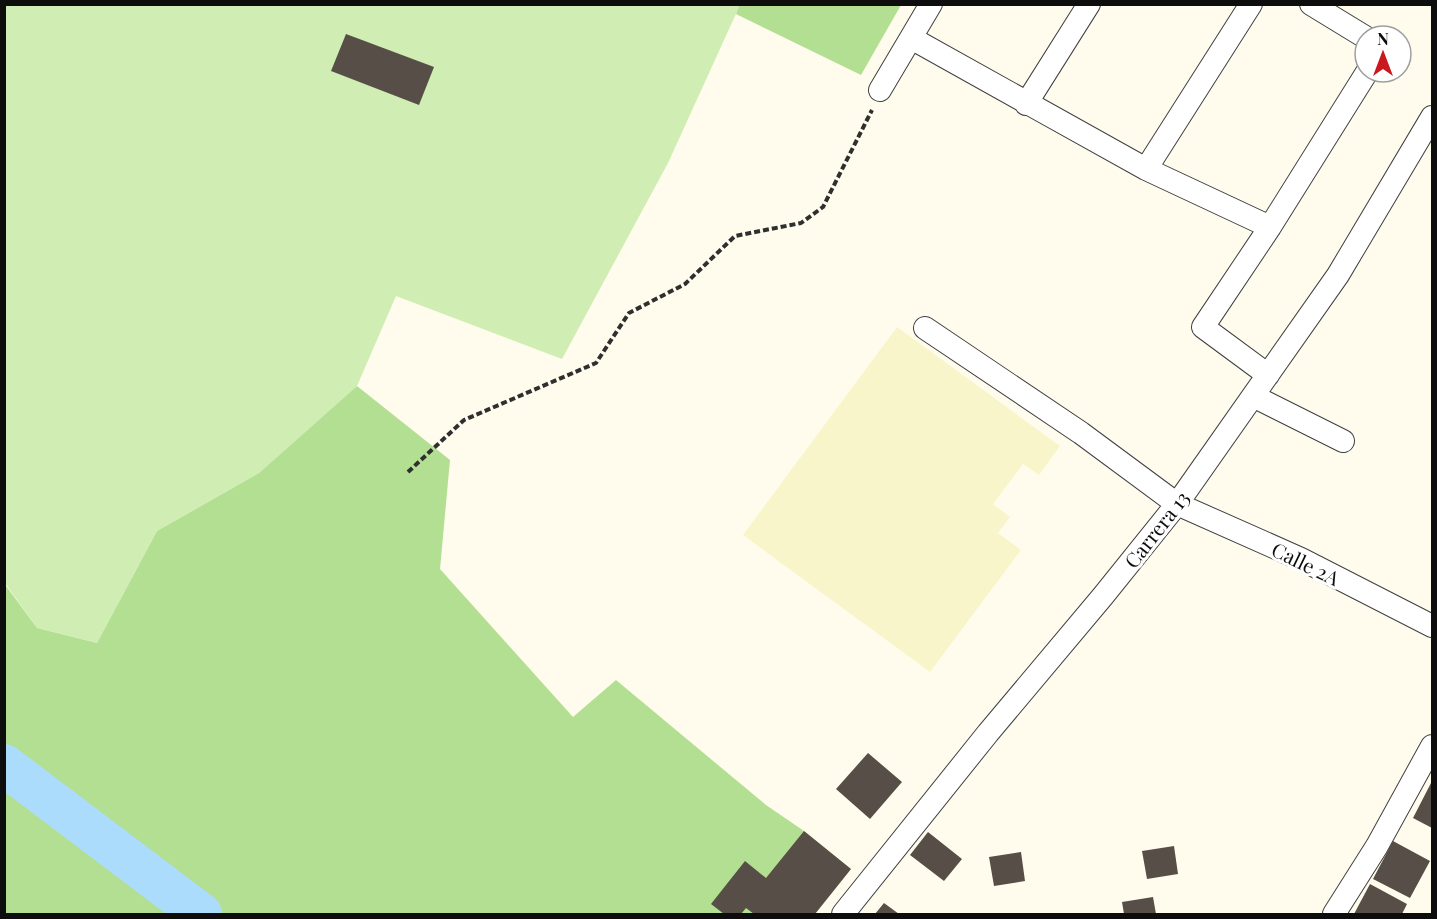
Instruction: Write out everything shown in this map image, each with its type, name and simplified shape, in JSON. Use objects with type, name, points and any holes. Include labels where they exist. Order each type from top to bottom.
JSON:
[{"type":"street","points":[[880,90],[931,4]]},
{"type":"street","points":[[1026,104],[1089,4]]},
{"type":"street","points":[[1146,169],[1251,4]]},
{"type":"street","points":[[1311,4],[1353,30]]},
{"type":"street","points":[[911,38],[1146,169],[1270,227]]},
{"type":"street","points":[[1268,375],[1203,327],[1270,227],[1359,84]]},
{"type":"street","name":"Carrera 13","points":[[843,915],[988,733],[1103,596],[1176,504],[1338,275],[1432,117]]},
{"type":"street","name":"Calle 2A","points":[[925,328],[1081,433],[1176,504],[1301,559],[1432,626]]},
{"type":"street","points":[[1253,396],[1343,441]]},
{"type":"street","points":[[1334,915],[1377,846],[1432,746]]},
{"type":"path","points":[[408,472],[464,420],[596,363],[629,313],[685,284],[735,236],[801,224],[823,207],[880,90]]},
{"type":"shaded area","points":[[897,327],[1060,446],[1039,475],[1023,464],[993,504],[1010,517],[998,533],[1021,550],[930,672],[743,535]]},
{"type":"green space","points":[[740,4],[901,5],[861,75],[736,14]]},
{"type":"green space","points":[[4,5],[740,5],[668,163],[562,359],[396,296],[357,386],[259,473],[157,531],[97,643],[37,628],[5,583]]},
{"type":"green space","points":[[357,386],[450,460],[440,569],[573,717],[616,680],[766,805],[804,831],[851,869],[815,914],[5,914],[4,583],[37,628],[97,643],[157,531],[259,473]]},
{"type":"building","points":[[346,34],[434,67],[419,105],[331,71]]},
{"type":"building","points":[[868,753],[902,782],[870,819],[836,789]]},
{"type":"building","points":[[1432,781],[1432,828],[1413,818]]},
{"type":"building","points":[[804,831],[851,869],[815,914],[754,914],[746,908],[741,914],[724,914],[711,904],[745,861],[766,878]]},
{"type":"building","points":[[928,832],[962,859],[944,881],[910,855]]},
{"type":"building","points":[[1393,841],[1430,861],[1410,898],[1373,879]]},
{"type":"building","points":[[1174,846],[1178,874],[1147,879],[1142,851]]},
{"type":"building","points":[[1021,852],[1025,881],[994,886],[989,857]]},
{"type":"building","points":[[1370,884],[1407,904],[1402,914],[1354,914]]},
{"type":"building","points":[[1153,897],[1156,914],[1124,914],[1122,902]]},
{"type":"building","points":[[884,903],[899,914],[875,914]]},
{"type":"waterway","points":[[4,765],[201,914]]}]
